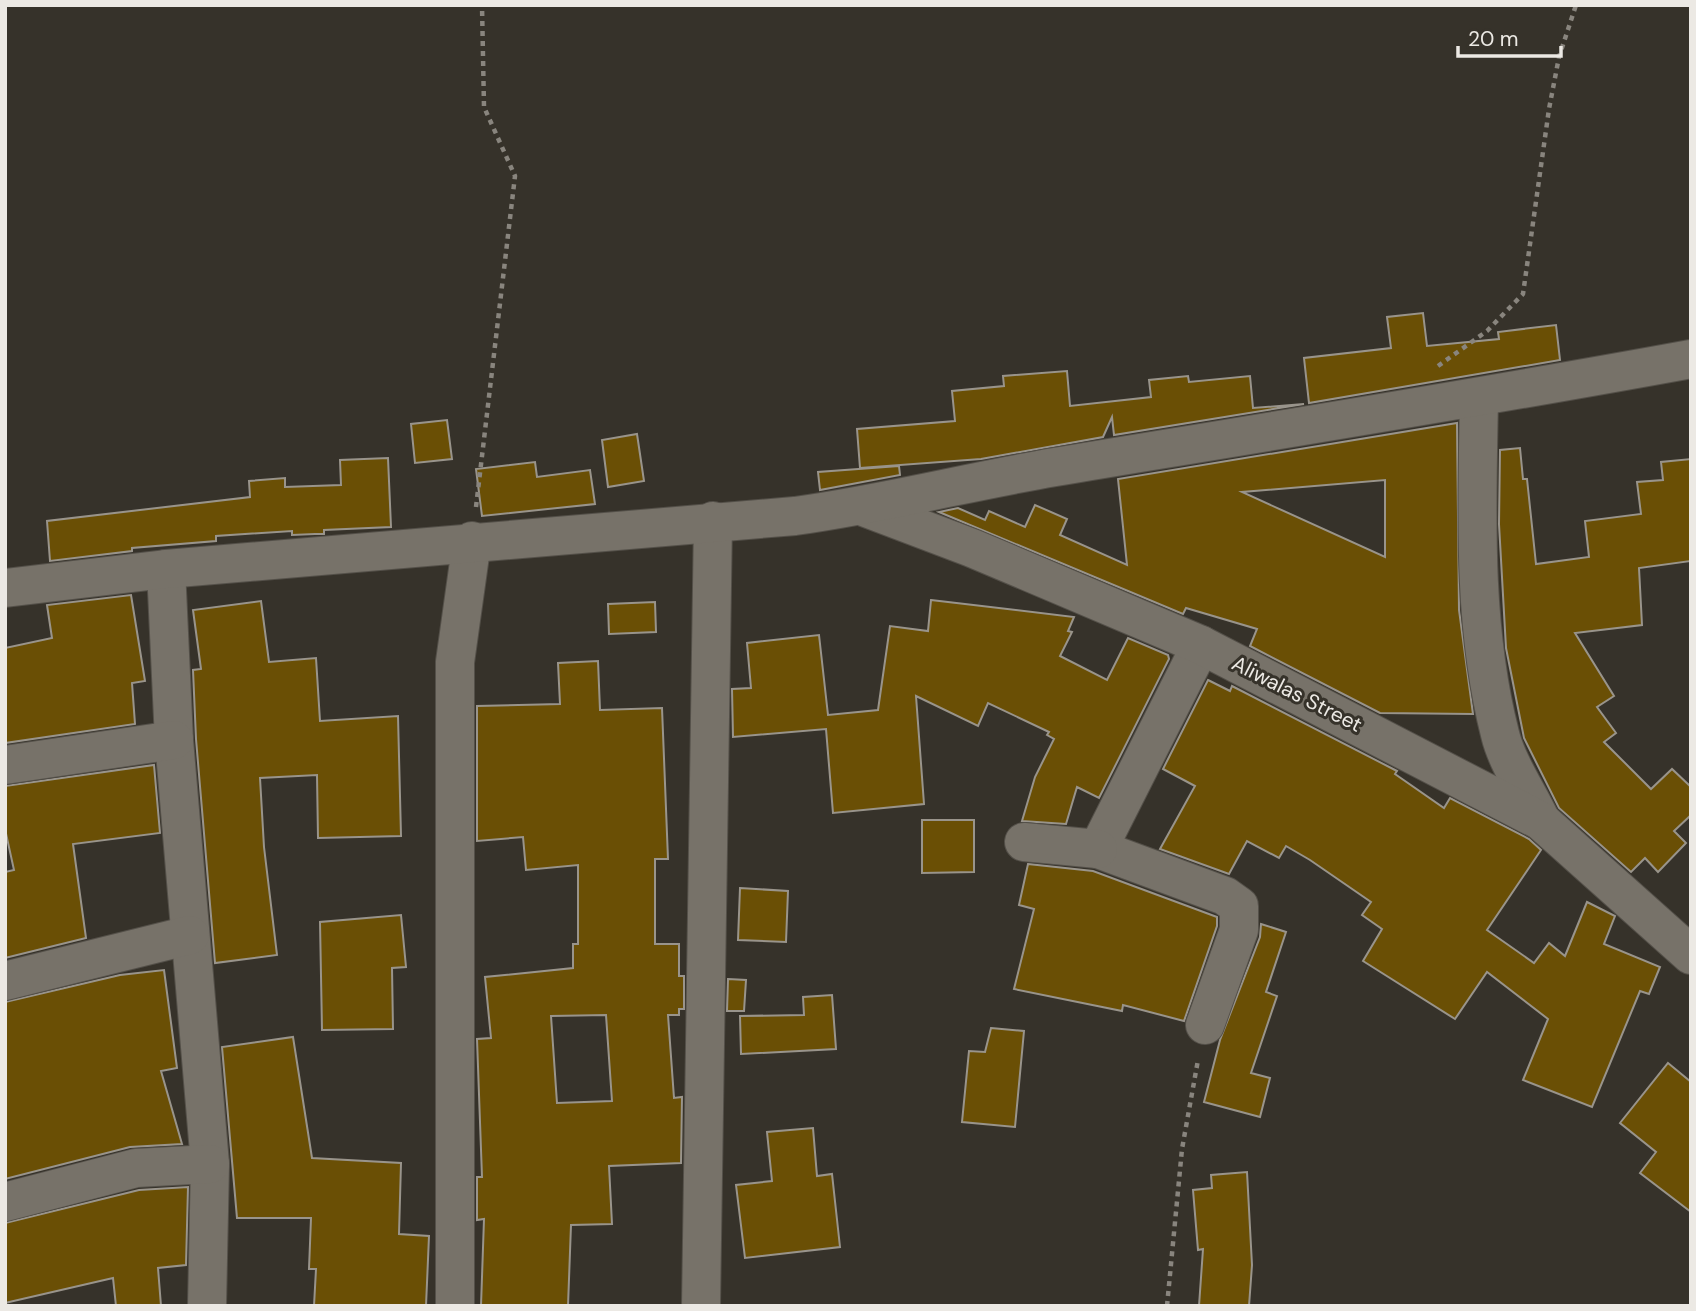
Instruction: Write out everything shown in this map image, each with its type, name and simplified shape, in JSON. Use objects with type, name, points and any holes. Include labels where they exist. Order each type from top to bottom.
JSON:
[{"type":"street","points":[[5,588],[166,569],[472,541],[795,516],[861,506],[968,482],[1479,398],[1691,359]]},
{"type":"street","points":[[1479,398],[1476,519],[1488,670],[1500,737],[1541,821]]},
{"type":"street","name":"Aliwalas Street","points":[[861,506],[972,548],[1201,645],[1541,821],[1691,954]]},
{"type":"street","points":[[701,1306],[713,521]]},
{"type":"street","points":[[455,1306],[455,662],[472,541]]},
{"type":"street","points":[[166,569],[174,740],[210,1164],[207,1306]]},
{"type":"street","points":[[1098,849],[1201,645]]},
{"type":"street","points":[[5,765],[174,740]]},
{"type":"street","points":[[1024,842],[1098,849],[1225,896],[1239,906],[1238,930],[1205,1025]]},
{"type":"street","points":[[5,981],[190,935]]},
{"type":"street","points":[[5,1202],[136,1168],[210,1164]]},
{"type":"path","points":[[472,541],[515,176],[484,107],[482,5]]},
{"type":"path","points":[[1436,367],[1487,331],[1523,294],[1549,109],[1559,57],[1576,5]]},
{"type":"path","points":[[1167,1306],[1182,1149],[1205,1025]]},
{"type":"building","points":[[1423,313],[1427,346],[1499,339],[1498,332],[1556,325],[1560,360],[1309,403],[1304,358],[1391,348],[1387,317]]},
{"type":"building","points":[[1067,371],[1070,406],[1151,397],[1149,380],[1188,376],[1189,382],[1250,376],[1253,408],[1304,404],[1114,435],[1112,417],[1103,437],[981,459],[860,468],[857,429],[955,421],[952,391],[1004,386],[1003,376]]},
{"type":"building","points":[[447,420],[452,459],[415,463],[411,424]]},
{"type":"building","points":[[1457,423],[1459,610],[1473,714],[1380,713],[1250,646],[1257,629],[1186,608],[1183,614],[939,512],[958,508],[985,520],[989,511],[1025,527],[1035,505],[1067,519],[1060,535],[1127,565],[1118,479]],"holes":[[[1385,480],[1385,557],[1242,492]]]},
{"type":"building","points":[[637,434],[644,481],[608,487],[602,440]]},
{"type":"building","points":[[1520,448],[1523,479],[1527,479],[1536,564],[1589,557],[1585,521],[1641,514],[1637,482],[1663,480],[1661,462],[1691,459],[1691,561],[1639,568],[1642,625],[1575,633],[1614,696],[1597,707],[1616,733],[1604,742],[1651,789],[1672,769],[1691,787],[1691,815],[1674,831],[1686,843],[1658,872],[1645,858],[1631,872],[1559,808],[1524,738],[1506,648],[1499,524],[1500,450]]},
{"type":"building","points":[[388,458],[391,527],[324,530],[324,534],[292,535],[292,531],[216,536],[216,541],[132,548],[132,551],[50,561],[47,521],[250,497],[249,481],[285,478],[285,487],[341,485],[340,460]]},
{"type":"building","points":[[535,462],[537,477],[590,470],[595,504],[482,516],[476,469]]},
{"type":"building","points":[[899,466],[900,475],[820,490],[818,472]]},
{"type":"building","points":[[131,595],[145,681],[132,683],[135,724],[5,743],[5,648],[52,638],[47,605]]},
{"type":"building","points":[[931,600],[1074,617],[1068,631],[1072,632],[1060,656],[1107,680],[1128,638],[1168,655],[1169,659],[1099,798],[1077,787],[1066,824],[1022,821],[1035,777],[1054,739],[1047,735],[1049,732],[988,703],[978,726],[916,696],[924,804],[833,813],[826,729],[733,737],[732,689],[751,688],[747,643],[819,635],[828,715],[878,710],[890,626],[928,631]]},
{"type":"building","points":[[261,601],[269,662],[316,658],[320,721],[398,716],[401,836],[318,838],[317,775],[260,778],[264,847],[277,955],[215,963],[196,739],[193,670],[201,669],[193,610]]},
{"type":"building","points":[[655,602],[656,632],[609,634],[608,604]]},
{"type":"building","points":[[598,661],[600,710],[662,708],[668,859],[655,859],[655,944],[679,944],[679,976],[684,976],[684,1009],[679,1009],[679,1015],[668,1015],[674,1098],[682,1097],[681,1163],[609,1166],[612,1224],[571,1225],[568,1306],[481,1306],[484,1219],[477,1220],[477,1177],[482,1177],[477,1039],[491,1038],[485,977],[573,968],[573,944],[578,944],[578,865],[526,870],[523,837],[477,841],[477,706],[560,704],[558,663]],"holes":[[[606,1015],[612,1101],[557,1103],[551,1016]]]},
{"type":"building","points":[[1208,680],[1230,691],[1232,686],[1397,771],[1395,774],[1444,808],[1450,798],[1529,839],[1541,850],[1487,930],[1534,963],[1549,943],[1565,956],[1587,902],[1615,916],[1604,944],[1660,967],[1649,994],[1640,991],[1592,1107],[1523,1080],[1548,1019],[1487,972],[1455,1019],[1363,961],[1382,929],[1362,915],[1371,902],[1310,860],[1286,846],[1279,858],[1247,841],[1229,874],[1160,849],[1195,786],[1163,769]]},
{"type":"building","points":[[154,765],[160,833],[73,844],[86,938],[5,958],[5,872],[14,870],[5,829],[5,786]]},
{"type":"building","points":[[922,820],[974,820],[974,872],[922,873]]},
{"type":"building","points":[[1028,864],[1093,871],[1217,917],[1217,926],[1184,1021],[1123,1005],[1122,1011],[1014,989],[1034,909],[1019,905]]},
{"type":"building","points":[[740,888],[788,891],[786,942],[738,940]]},
{"type":"building","points":[[401,915],[406,967],[392,968],[393,1029],[322,1030],[320,922]]},
{"type":"building","points":[[1261,924],[1286,932],[1266,992],[1277,996],[1251,1073],[1270,1078],[1260,1117],[1204,1102],[1220,1040],[1260,937]]},
{"type":"building","points":[[164,970],[177,1068],[161,1071],[182,1144],[130,1147],[5,1179],[5,1002],[120,975]]},
{"type":"building","points":[[728,979],[746,980],[744,1011],[727,1011]]},
{"type":"building","points":[[832,995],[836,1049],[741,1054],[740,1016],[804,1015],[803,997]]},
{"type":"building","points":[[991,1028],[1024,1031],[1015,1127],[962,1122],[969,1051],[985,1052]]},
{"type":"building","points":[[293,1037],[312,1158],[401,1163],[399,1234],[429,1236],[426,1306],[314,1306],[316,1269],[309,1269],[311,1218],[237,1218],[222,1047]]},
{"type":"building","points":[[1668,1063],[1691,1082],[1691,1212],[1640,1173],[1656,1152],[1620,1123]]},
{"type":"building","points":[[813,1128],[817,1176],[832,1174],[840,1247],[745,1258],[736,1185],[772,1181],[767,1132]]},
{"type":"building","points":[[1247,1172],[1252,1265],[1249,1306],[1199,1306],[1203,1249],[1198,1250],[1193,1190],[1212,1188],[1211,1175]]},
{"type":"building","points":[[188,1187],[186,1265],[158,1268],[161,1306],[116,1306],[113,1278],[5,1303],[5,1223],[139,1190]]}]
